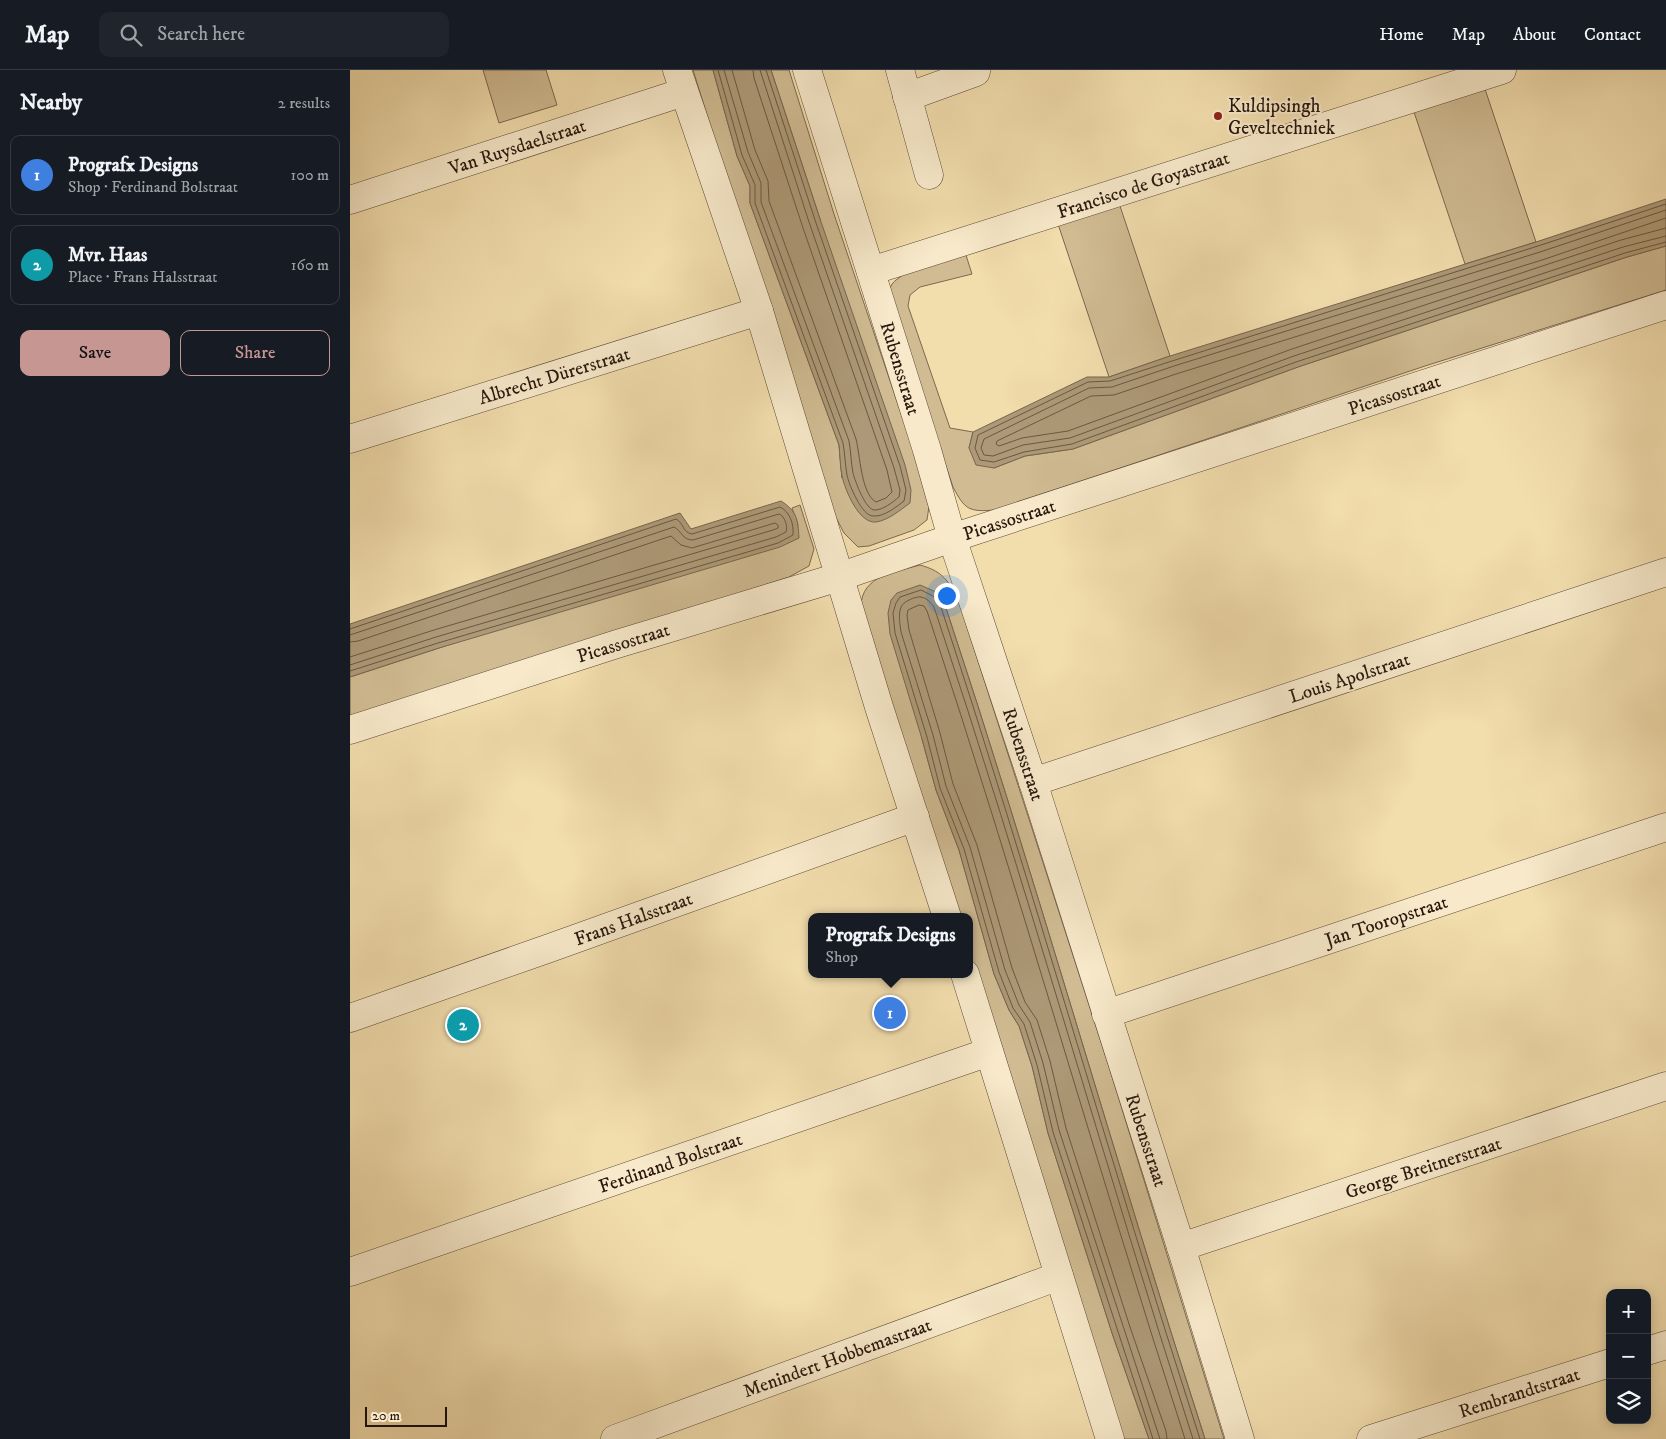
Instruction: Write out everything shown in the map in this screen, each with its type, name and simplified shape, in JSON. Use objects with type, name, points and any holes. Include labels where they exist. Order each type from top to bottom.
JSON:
[{"type":"street","name":"Rubensstraat","points":[[807,70],[927,450],[952,538],[1033,782],[1240,1439]]},
{"type":"street","points":[[900,70],[929,175]]},
{"type":"street","points":[[907,97],[976,72],[976,70]]},
{"type":"street","name":"Francisco de Goyastraat","points":[[871,271],[1502,70]]},
{"type":"street","points":[[680,81],[759,311],[879,707],[946,913]]},
{"type":"street","name":"Van Ruysdaelstraat","points":[[350,200],[680,81]]},
{"type":"street","name":"Picassostraat","points":[[350,730],[617,644],[839,577],[952,538],[1666,305]]},
{"type":"street","name":"Albrecht Dürerstraat","points":[[350,440],[759,311]]},
{"type":"street","name":"Louis Apolstraat","points":[[1033,782],[1666,572]]},
{"type":"street","name":"Frans Halsstraat","points":[[350,1018],[915,817]]},
{"type":"street","name":"Jan Tooropstraat","points":[[1106,1014],[1666,827]]},
{"type":"street","points":[[966,978],[1110,1439]]},
{"type":"street","name":"Ferdinand Bolstraat","points":[[350,1272],[989,1052]]},
{"type":"street","name":"George Breitnerstraat","points":[[1181,1247],[1666,1086]]},
{"type":"street","name":"Menindert Hobbemastraat","points":[[615,1439],[1059,1276]]},
{"type":"street","points":[[1651,1350],[1666,1345]]},
{"type":"street","name":"Rembrandtstraat","points":[[1371,1439],[1606,1364]]},
{"type":"shaded area","points":[[483,70],[546,70],[557,105],[499,123]]},
{"type":"shaded area","points":[[693,70],[713,70],[737,156],[750,186],[750,203],[839,445],[842,478],[820,219],[771,70],[789,70],[834,214],[930,500],[927,520],[914,530],[869,546],[858,547],[844,533],[828,502]]},
{"type":"shaded area","points":[[1484,86],[1536,242],[1465,264],[1413,109]]},
{"type":"shaded area","points":[[1119,203],[1170,356],[1109,377],[1058,224]]},
{"type":"shaded area","points":[[1666,246],[1666,290],[1425,366],[995,510],[973,510],[969,508],[961,501],[953,487],[889,295],[892,284],[906,274],[965,252],[972,274],[920,287],[910,295],[908,306],[950,428],[973,432],[969,448],[994,468],[1025,456],[1073,449],[1298,367],[1627,257]]},
{"type":"shaded area","points":[[800,505],[814,549],[809,566],[789,577],[350,718],[350,677],[798,525],[792,508]]},
{"type":"shaded area","points":[[920,565],[942,576],[950,584],[957,596],[1109,1067],[1224,1439],[1205,1439],[978,706],[944,602],[936,592],[922,739],[936,790],[959,850],[994,974],[1009,1010],[1019,1026],[1032,1066],[1048,1133],[1112,1333],[1149,1439],[1120,1439],[973,975],[973,913],[954,913],[861,607],[863,596],[873,581],[891,573]]},
{"type":"water","points":[[713,70],[771,70],[905,465],[911,490],[910,503],[885,519],[876,522],[864,518],[854,505],[846,489],[841,472],[839,445],[750,203],[750,186],[737,156]]},
{"type":"water","points":[[1666,199],[1666,246],[1627,257],[1298,367],[1073,449],[1025,456],[994,468],[976,465],[969,448],[973,432],[1087,377],[1109,377]]},
{"type":"water","points":[[781,501],[796,516],[799,538],[780,547],[439,648],[350,677],[350,624],[680,513],[691,529]]},
{"type":"water","points":[[920,585],[936,592],[944,602],[1011,811],[1205,1439],[1149,1439],[1112,1333],[1048,1133],[1032,1066],[1019,1026],[1009,1010],[994,974],[959,850],[936,790],[890,634],[888,613],[891,600],[897,593]]},
{"type":"place","name":"Kuldipsingh Geveltechniek","points":[[1218,116]]},
{"type":"place","name":"Prografx Designs","points":[[890,1013]]},
{"type":"place","name":"Mvr. Haas","points":[[463,1025]]}]
